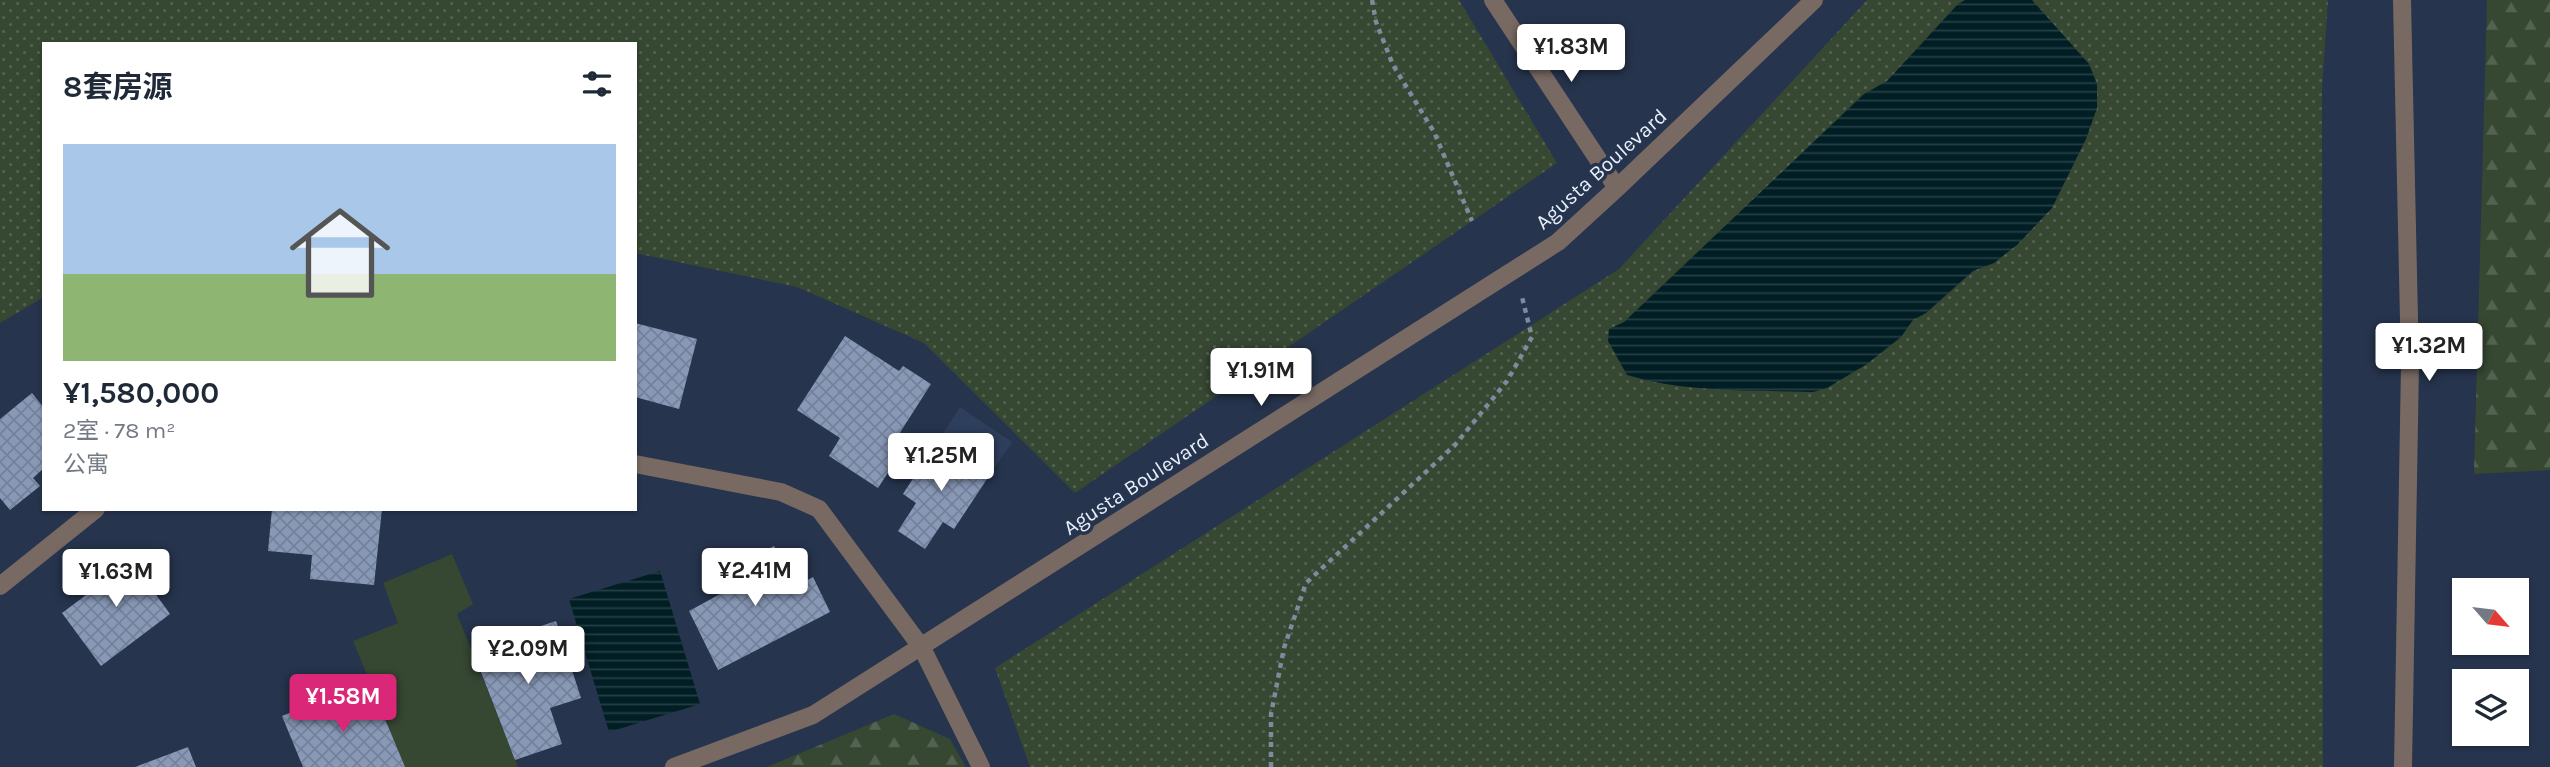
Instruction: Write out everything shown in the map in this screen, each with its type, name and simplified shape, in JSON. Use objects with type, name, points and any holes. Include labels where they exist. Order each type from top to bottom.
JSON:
[{"type":"street","points":[[1493,0],[1617,188]]},
{"type":"street","name":"Agusta Boulevard","points":[[674,767],[813,715],[1558,242],[1814,0]]},
{"type":"street","points":[[2402,0],[2410,365],[2403,767]]},
{"type":"street","points":[[637,464],[781,492],[819,509],[922,648],[981,767]]},
{"type":"street","points":[[0,586],[94,511]]},
{"type":"path","points":[[1371,0],[1376,22],[1393,65],[1434,132],[1472,221]]},
{"type":"path","points":[[1271,767],[1271,714],[1284,648],[1306,583],[1455,445],[1507,382],[1532,337],[1521,295]]},
{"type":"shaded area","points":[[1965,0],[2032,0],[2089,64],[2097,84],[2097,108],[2086,139],[2052,208],[2018,244],[1994,263],[1973,271],[1926,313],[1913,320],[1901,337],[1867,364],[1827,388],[1813,392],[1719,390],[1673,385],[1627,375],[1608,341],[1609,329],[1624,322],[1864,94],[1887,81],[1958,4]]},
{"type":"shaded area","points":[[960,407],[1012,442],[991,473],[939,440]]},
{"type":"shaded area","points":[[660,571],[700,704],[609,732],[569,599]]},
{"type":"green space","points":[[0,0],[1459,0],[1557,163],[1075,493],[924,343],[797,287],[637,253],[637,42],[42,42],[42,298],[0,323]]},
{"type":"green space","points":[[1867,0],[2328,0],[2322,90],[2323,767],[1030,767],[995,668],[1619,269]]},
{"type":"green space","points":[[2487,0],[2550,0],[2550,470],[2474,474]]},
{"type":"green space","points":[[452,554],[473,604],[457,614],[518,767],[405,767],[353,641],[398,623],[383,583]]},
{"type":"green space","points":[[894,714],[950,739],[966,767],[767,767]]},
{"type":"building","points":[[637,324],[697,339],[679,409],[637,398]]},
{"type":"building","points":[[845,336],[899,371],[903,366],[931,384],[894,442],[904,448],[878,488],[829,456],[840,438],[797,410]]},
{"type":"building","points":[[32,393],[42,406],[42,470],[33,478],[40,486],[10,510],[0,498],[0,419]]},
{"type":"building","points":[[938,440],[991,473],[954,529],[943,522],[925,549],[898,531],[916,503],[903,494]]},
{"type":"building","points":[[272,511],[382,511],[374,585],[310,579],[312,555],[268,551]]},
{"type":"building","points":[[774,546],[795,587],[813,577],[830,612],[718,670],[689,611],[722,593],[714,576]]},
{"type":"building","points":[[123,549],[170,614],[101,666],[62,613],[98,586],[89,574]]},
{"type":"building","points":[[556,621],[581,698],[550,708],[562,744],[515,760],[472,649]]},
{"type":"building","points":[[373,690],[405,767],[303,767],[282,716],[344,691],[348,701]]},
{"type":"building","points":[[188,747],[196,767],[135,767]]}]
